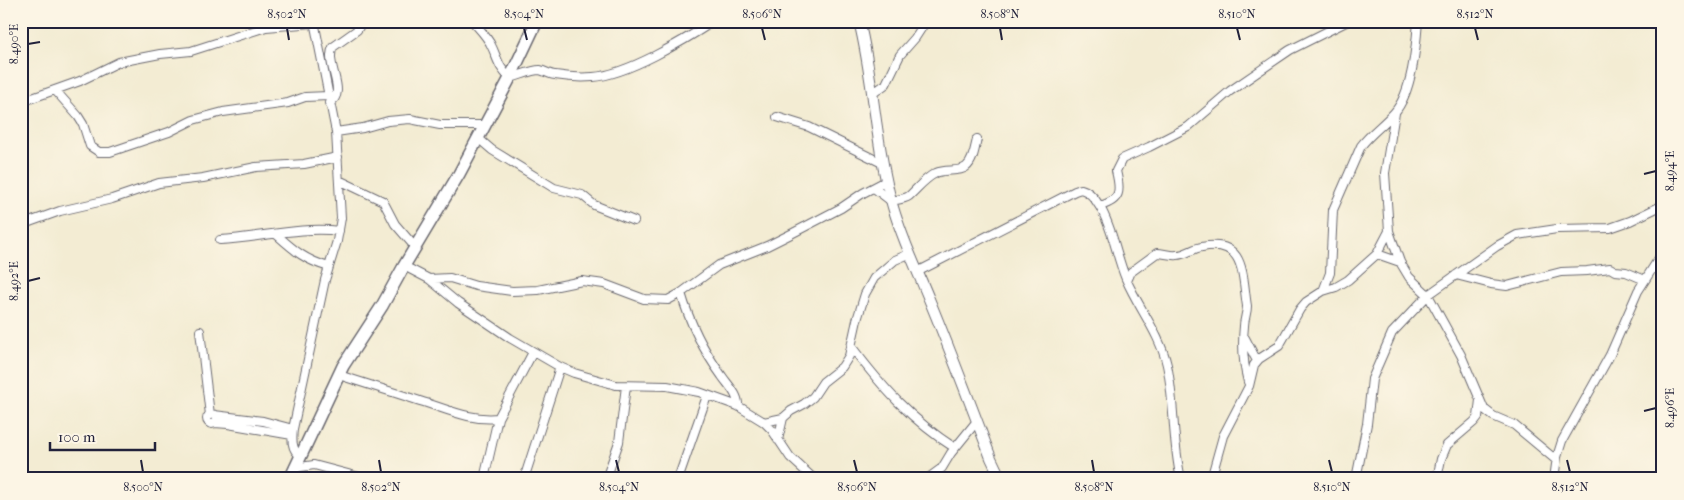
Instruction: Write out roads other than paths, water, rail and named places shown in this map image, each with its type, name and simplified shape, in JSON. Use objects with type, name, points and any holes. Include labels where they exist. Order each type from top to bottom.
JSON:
[{"type":"main road","points":[[292,474],[355,346],[382,306],[459,174],[510,78],[537,21]]},
{"type":"street","points":[[55,90],[83,124],[90,146],[99,152],[110,152],[168,132],[193,120],[223,112],[288,103],[305,97],[335,98],[337,88],[331,64],[331,51],[357,30],[363,21]]},
{"type":"street","points":[[472,21],[483,32],[502,70],[510,78],[540,70],[552,75],[607,76],[667,48],[714,21]]},
{"type":"street","points":[[859,21],[882,163],[891,202],[909,254],[1001,479]]},
{"type":"street","points":[[872,94],[886,84],[900,54],[915,38],[926,21]]},
{"type":"street","points":[[1100,206],[1111,203],[1117,196],[1118,182],[1116,171],[1122,159],[1188,126],[1230,91],[1290,50],[1348,21]]},
{"type":"street","points":[[1418,21],[1412,72],[1395,112],[1385,173],[1389,231],[1400,262],[1409,277],[1428,295],[1461,356],[1480,400],[1488,413],[1514,425],[1556,460]]},
{"type":"street","points":[[21,102],[80,81],[127,59],[191,51],[266,27],[314,22],[336,132],[341,218],[293,432],[295,452],[301,454],[314,465],[367,479]]},
{"type":"street","points":[[1323,291],[1330,273],[1331,221],[1335,205],[1361,146],[1395,112]]},
{"type":"street","points":[[777,117],[809,127],[882,163]]},
{"type":"street","points":[[336,132],[363,128],[388,121],[410,119],[440,125],[485,125]]},
{"type":"street","points":[[478,138],[492,150],[554,188],[582,194],[594,205],[634,221]]},
{"type":"street","points":[[891,202],[907,197],[935,173],[967,167],[977,139]]},
{"type":"street","points":[[21,225],[60,211],[112,199],[159,183],[203,178],[256,167],[304,164],[338,157]]},
{"type":"street","points":[[339,180],[372,194],[383,201],[395,224],[415,247]]},
{"type":"street","points":[[429,279],[450,278],[476,286],[512,291],[538,290],[582,281],[604,284],[651,300],[668,300],[681,293],[719,265],[767,246],[886,181]]},
{"type":"street","points":[[874,188],[891,202]]},
{"type":"street","points":[[917,272],[1081,189],[1087,191],[1100,206],[1127,272],[1127,281],[1157,340],[1167,366],[1176,453],[1181,479]]},
{"type":"street","points":[[1356,479],[1367,424],[1372,379],[1392,333],[1428,295],[1497,246],[1517,235],[1557,229],[1610,228],[1630,221],[1663,205]]},
{"type":"street","points":[[220,240],[308,230],[339,231]]},
{"type":"street","points":[[1211,479],[1223,436],[1249,385],[1252,371],[1257,361],[1279,346],[1306,302],[1323,291],[1336,287],[1348,280],[1377,254],[1389,231]]},
{"type":"street","points":[[277,235],[303,257],[329,267]]},
{"type":"street","points":[[1127,272],[1157,253],[1175,256],[1187,254],[1202,247],[1226,246],[1238,257],[1247,312],[1244,322],[1243,364],[1249,385]]},
{"type":"street","points":[[1554,479],[1556,460],[1566,433],[1610,355],[1638,290],[1663,252]]},
{"type":"street","points":[[764,422],[783,418],[813,397],[823,382],[842,367],[847,360],[865,294],[874,278],[895,260],[909,254]]},
{"type":"street","points":[[1377,254],[1400,262]]},
{"type":"street","points":[[404,266],[429,279],[465,308],[560,368],[616,385],[667,386],[699,392],[738,406],[764,422],[790,457],[814,479]]},
{"type":"street","points":[[1456,275],[1507,286],[1562,272],[1610,268],[1645,280]]},
{"type":"street","points":[[681,293],[690,322],[700,343],[710,361],[734,394],[738,406]]},
{"type":"street","points":[[200,330],[213,418],[228,424],[293,432]]},
{"type":"street","points":[[1244,336],[1257,361]]},
{"type":"street","points":[[851,346],[879,382],[906,410],[933,434],[955,448]]},
{"type":"street","points":[[484,479],[498,418],[533,352]]},
{"type":"street","points":[[524,479],[560,368]]},
{"type":"street","points":[[339,376],[423,401],[460,415],[484,419],[498,418]]},
{"type":"street","points":[[606,479],[619,442],[626,386]]},
{"type":"street","points":[[678,479],[707,396]]},
{"type":"street","points":[[1437,479],[1441,459],[1447,445],[1478,417],[1480,400]]},
{"type":"street","points":[[778,440],[783,418]]},
{"type":"street","points":[[927,479],[942,468],[955,448],[977,421]]},
{"type":"street","points":[[292,474],[314,465]]}]
